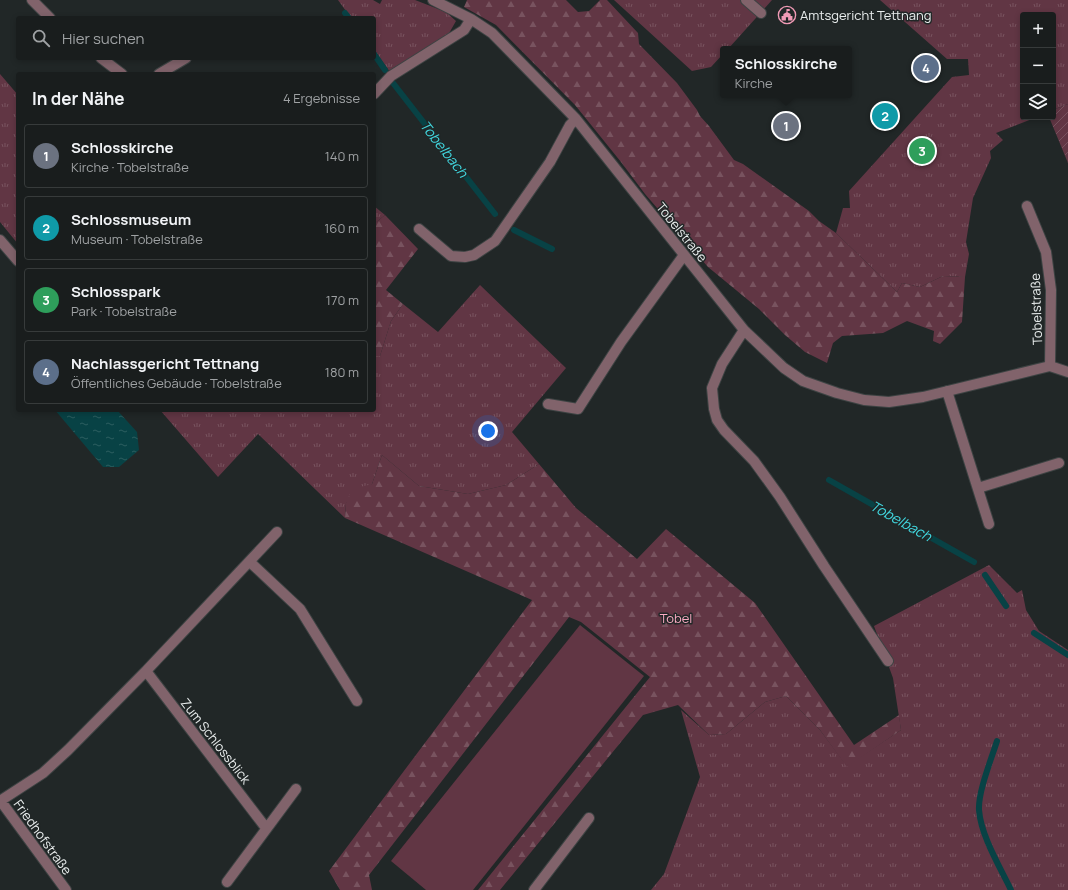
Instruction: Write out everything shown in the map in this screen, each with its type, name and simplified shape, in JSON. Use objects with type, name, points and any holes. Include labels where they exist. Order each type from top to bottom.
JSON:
[{"type":"street","points":[[32,0],[48,16]]},
{"type":"street","name":"Tobelstraße","points":[[433,0],[471,19],[492,33],[576,119],[744,330],[784,368],[803,382],[864,400],[889,402],[923,397],[1050,366],[1051,290],[1046,252],[1026,206]]},
{"type":"street","points":[[746,0],[761,13]]},
{"type":"street","points":[[376,92],[391,76],[464,30],[471,19]]},
{"type":"street","points":[[104,60],[119,72]]},
{"type":"street","points":[[162,72],[183,60]]},
{"type":"street","points":[[419,229],[451,256],[464,257],[474,255],[495,241],[550,162],[570,125],[576,119]]},
{"type":"street","points":[[0,240],[16,259]]},
{"type":"street","points":[[548,404],[578,409],[621,342],[684,255]]},
{"type":"street","points":[[744,330],[722,364],[712,388],[714,409],[717,420],[724,430],[754,461],[780,497],[824,566],[888,661]]},
{"type":"street","points":[[1050,366],[1068,372]]},
{"type":"street","points":[[947,391],[989,524]]},
{"type":"street","points":[[978,488],[1059,463]]},
{"type":"street","points":[[0,801],[43,773],[68,750],[250,562],[277,532]]},
{"type":"street","points":[[250,562],[300,609],[357,701]]},
{"type":"street","name":"Zum Schlossblick","points":[[146,670],[266,828]]},
{"type":"street","points":[[227,882],[296,789]]},
{"type":"street","name":"Friedhofstraße","points":[[0,801],[66,890]]},
{"type":"street","points":[[534,890],[589,818]]},
{"type":"green space","points":[[338,0],[373,0],[380,4],[382,0],[415,0],[446,12],[456,21],[448,35],[390,72],[376,53],[376,16],[350,16]]},
{"type":"green space","points":[[467,0],[566,0],[578,12],[589,11],[600,0],[607,0],[638,33],[639,44],[677,83],[734,160],[743,164],[809,211],[819,221],[836,233],[897,292],[902,283],[920,287],[943,276],[965,277],[962,322],[940,344],[933,341],[934,331],[907,321],[883,333],[842,336],[833,343],[827,363],[805,352],[785,335],[759,309],[708,267],[645,194],[575,105],[496,25],[464,7]]},
{"type":"green space","points":[[614,0],[772,0],[731,46],[720,46],[720,57],[711,67],[692,71]]},
{"type":"green space","points":[[880,0],[1068,0],[1068,104],[1056,109],[1056,12],[1020,12],[1020,120],[1029,120],[996,133],[1003,140],[990,151],[991,158],[973,198],[966,242],[969,254],[965,277],[943,276],[920,287],[902,283],[897,292],[836,233],[843,208],[850,208],[849,191],[952,77],[969,75],[968,59],[947,59]]},
{"type":"green space","points":[[0,74],[16,93],[16,242],[0,222]]},
{"type":"green space","points":[[1068,104],[1068,163],[1050,120],[1056,120],[1056,109]]},
{"type":"green space","points":[[376,208],[385,215],[376,222]]},
{"type":"green space","points":[[385,215],[418,249],[386,290],[403,304],[391,321],[380,356],[376,356],[376,222]]},
{"type":"green space","points":[[480,285],[566,368],[512,432],[539,464],[506,485],[468,494],[419,486],[382,455],[372,484],[346,503],[345,518],[258,434],[218,477],[162,412],[376,412],[376,356],[380,356],[391,321],[403,304],[438,332]]},
{"type":"green space","name":"Tobel","points":[[382,455],[419,486],[468,494],[506,485],[539,464],[576,508],[637,559],[666,529],[755,603],[854,745],[899,715],[901,730],[847,767],[820,730],[786,696],[765,702],[726,734],[709,735],[678,705],[643,715],[500,890],[478,890],[650,677],[581,622],[569,617],[369,875],[372,890],[340,890],[329,871],[532,600],[345,518],[346,503],[352,489],[372,484]]},
{"type":"green space","points":[[989,565],[1017,593],[1022,590],[1026,610],[1039,631],[1068,650],[1068,890],[651,890],[664,874],[700,777],[681,710],[709,735],[726,734],[765,702],[786,696],[820,730],[847,766],[901,730],[893,678],[874,626]]},
{"type":"green space","points":[[580,625],[644,676],[473,890],[426,890],[391,861]]},
{"type":"water","points":[[57,412],[119,412],[137,432],[139,450],[119,467],[103,467]]},
{"type":"waterway","name":"Tobelbach","points":[[376,57],[385,70]]},
{"type":"waterway","name":"Tobelbach","points":[[393,83],[495,214]]},
{"type":"waterway","name":"Tobelbach","points":[[514,230],[552,249]]},
{"type":"waterway","name":"Tobelbach","points":[[829,480],[974,562]]},
{"type":"waterway","name":"Tobelbach","points":[[985,575],[1006,606]]},
{"type":"waterway","points":[[1034,633],[1068,655]]},
{"type":"waterway","name":"Tobelbach","points":[[997,741],[983,785],[979,810],[980,820],[987,841],[1011,890]]},
{"type":"place","name":"Amtsgericht Tettnang","points":[[787,15]]},
{"type":"place","name":"Nachlassgericht Tettnang","points":[[926,68]]},
{"type":"place","name":"Schlossmuseum","points":[[885,116]]},
{"type":"place","name":"Schlosskirche","points":[[786,126]]},
{"type":"place","name":"Schlosspark","points":[[922,151]]}]
